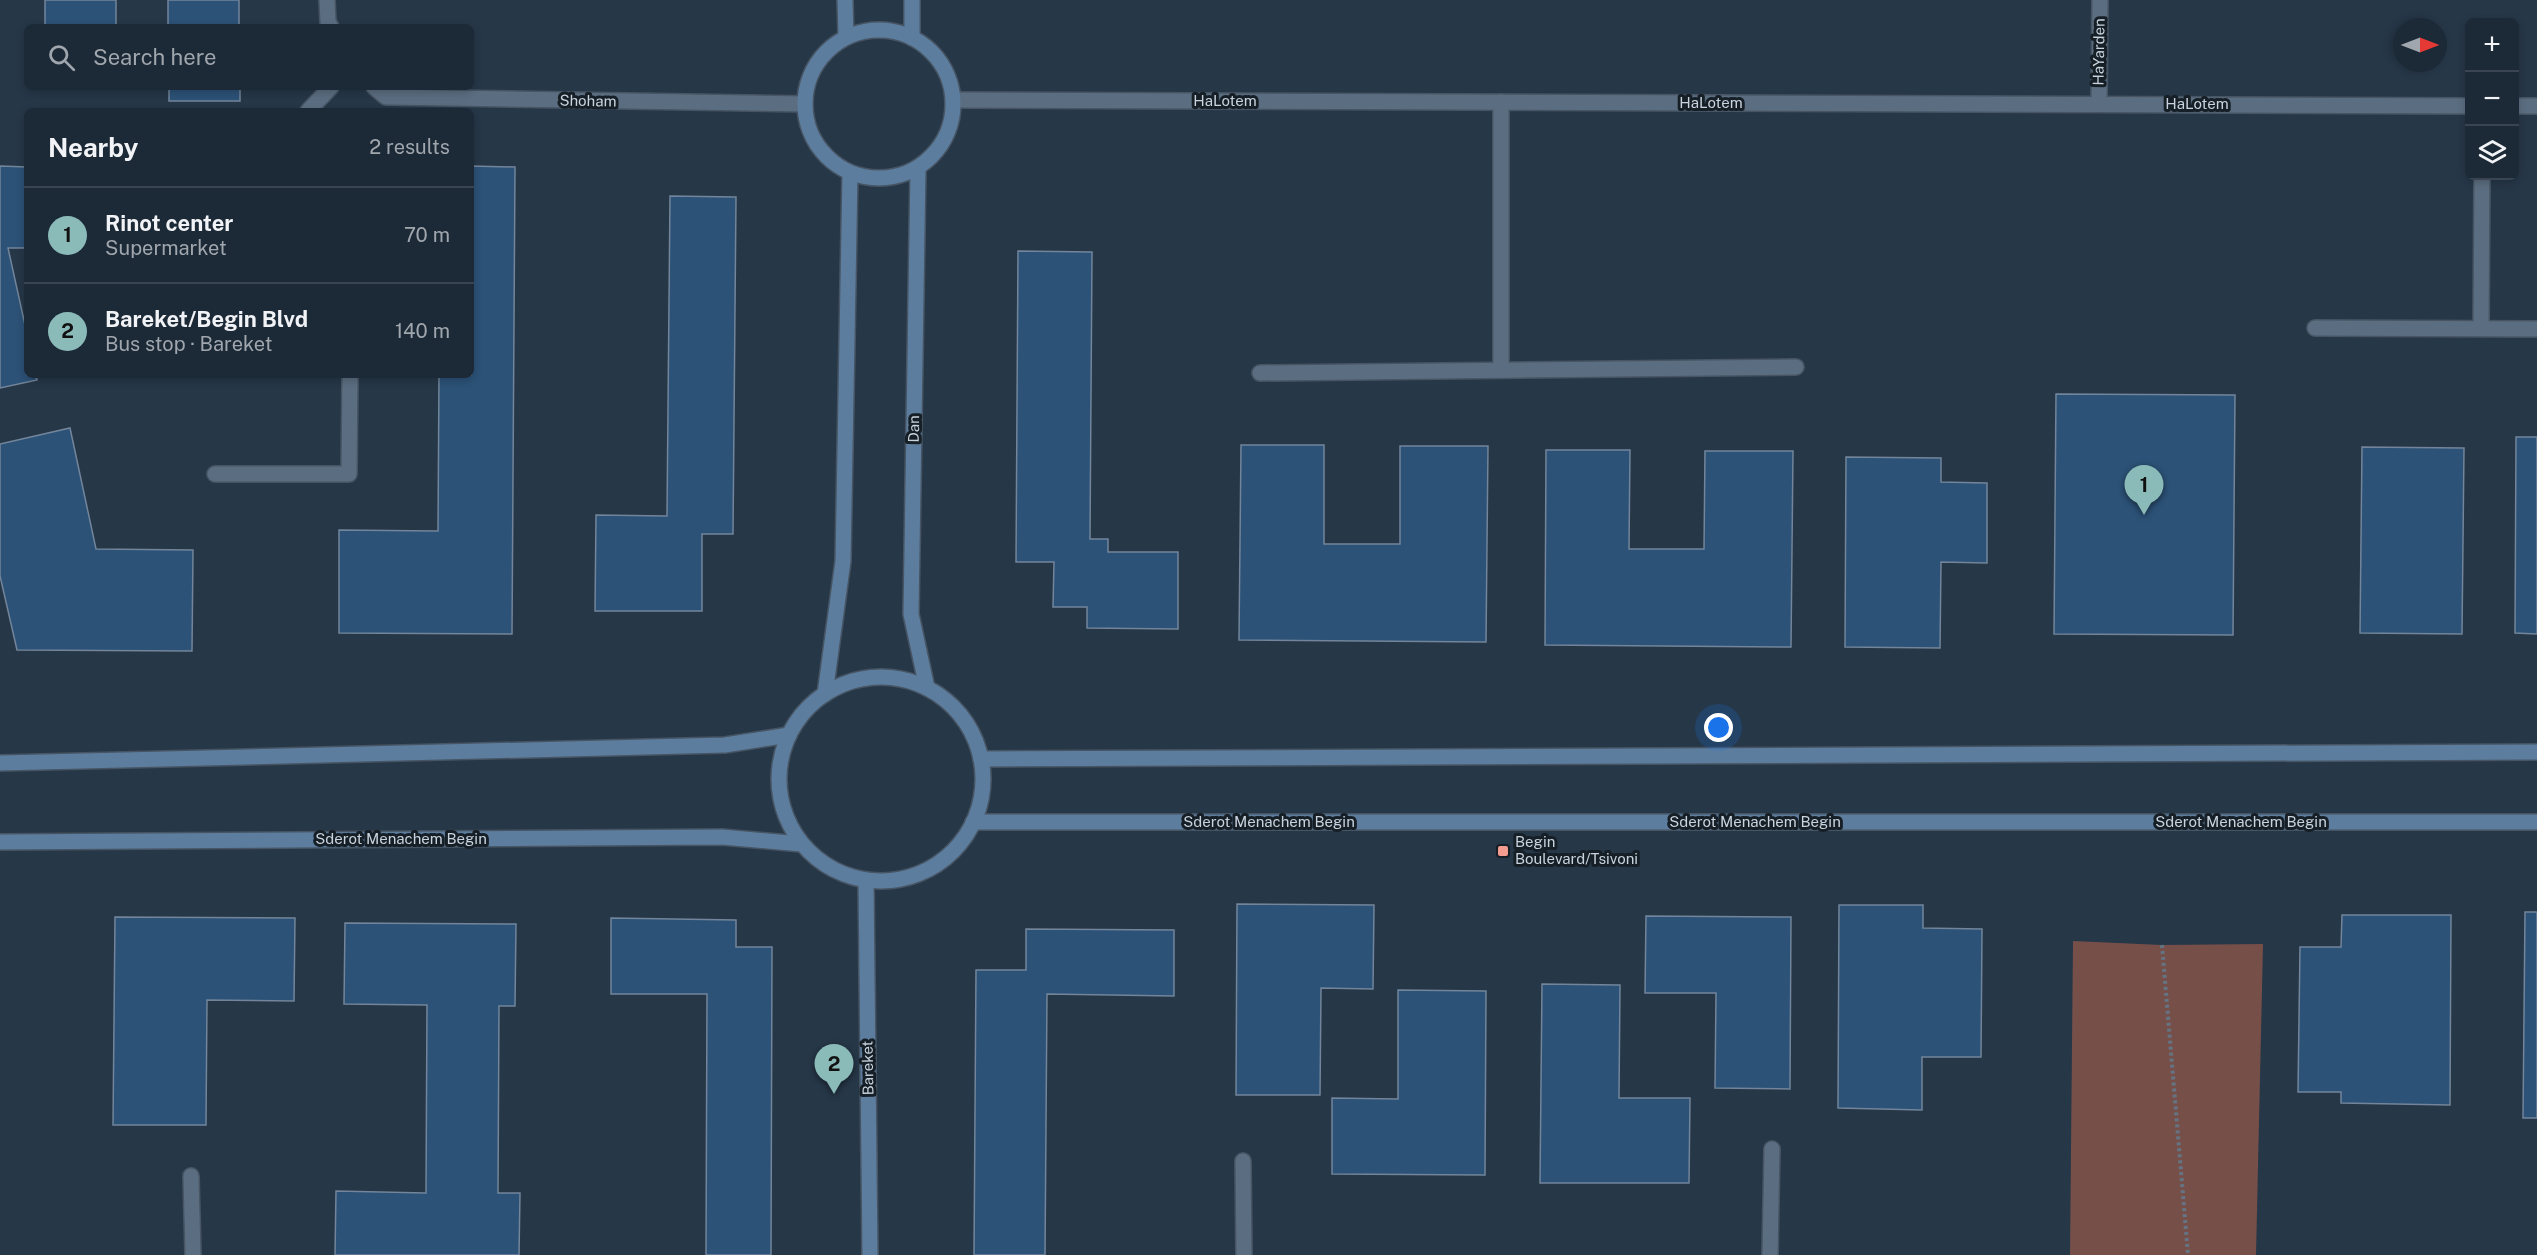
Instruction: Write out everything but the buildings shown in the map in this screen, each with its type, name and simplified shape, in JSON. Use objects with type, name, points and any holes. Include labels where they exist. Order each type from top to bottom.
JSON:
[{"type":"street","points":[[327,0],[329,24]]},
{"type":"street","points":[[845,0],[846,37]]},
{"type":"street","points":[[912,0],[912,38]]},
{"type":"street","name":"HaYarden","points":[[2099,104],[2100,0]]},
{"type":"street","points":[[879,29],[904,33],[912,38],[927,46],[942,64],[951,86],[954,110],[948,133],[936,153],[918,168],[896,177],[873,179],[850,173],[830,161],[813,141],[805,116],[805,91],[814,66],[831,46],[853,33],[879,29]]},
{"type":"street","points":[[311,108],[328,90]]},
{"type":"street","name":"Shoham","points":[[378,90],[386,97],[805,104]]},
{"type":"street","name":"HaLotem","points":[[953,100],[2465,106]]},
{"type":"street","points":[[1501,102],[1501,370]]},
{"type":"street","points":[[2519,106],[2537,106]]},
{"type":"street","name":"Dan","points":[[918,168],[911,614],[927,688]]},
{"type":"street","points":[[825,694],[843,561],[850,173]]},
{"type":"street","points":[[2481,328],[2482,180]]},
{"type":"street","points":[[2315,328],[2537,329]]},
{"type":"street","points":[[1260,373],[1796,367]]},
{"type":"street","points":[[214,474],[349,474],[350,378]]},
{"type":"street","points":[[875,677],[902,679],[927,688],[952,706],[970,730],[981,759],[982,791],[974,822],[955,849],[930,869],[899,880],[866,881],[842,874],[801,844],[786,819],[780,792],[780,763],[789,735],[804,712],[825,694],[849,682],[875,677]]},
{"type":"street","points":[[0,763],[725,745],[789,735]]},
{"type":"street","points":[[981,759],[2537,752]]},
{"type":"street","name":"Sderot Menachem Begin","points":[[974,822],[2537,822]]},
{"type":"street","name":"Sderot Menachem Begin","points":[[0,842],[722,837],[801,844]]},
{"type":"street","name":"Bareket","points":[[866,881],[870,1255]]},
{"type":"street","points":[[1770,1255],[1772,1149]]},
{"type":"street","points":[[1243,1161],[1244,1255]]},
{"type":"street","points":[[191,1176],[193,1255]]},
{"type":"path","points":[[2162,945],[2188,1255]]},
{"type":"shaded area","points":[[2073,941],[2162,945],[2263,944],[2256,1255],[2070,1255]]},
{"type":"place","name":"Rinot center","points":[[2144,515]]},
{"type":"place","name":"Begin Boulevard/Tsivoni","points":[[1503,851]]},
{"type":"place","name":"Bareket/Begin Blvd","points":[[834,1094]]}]
